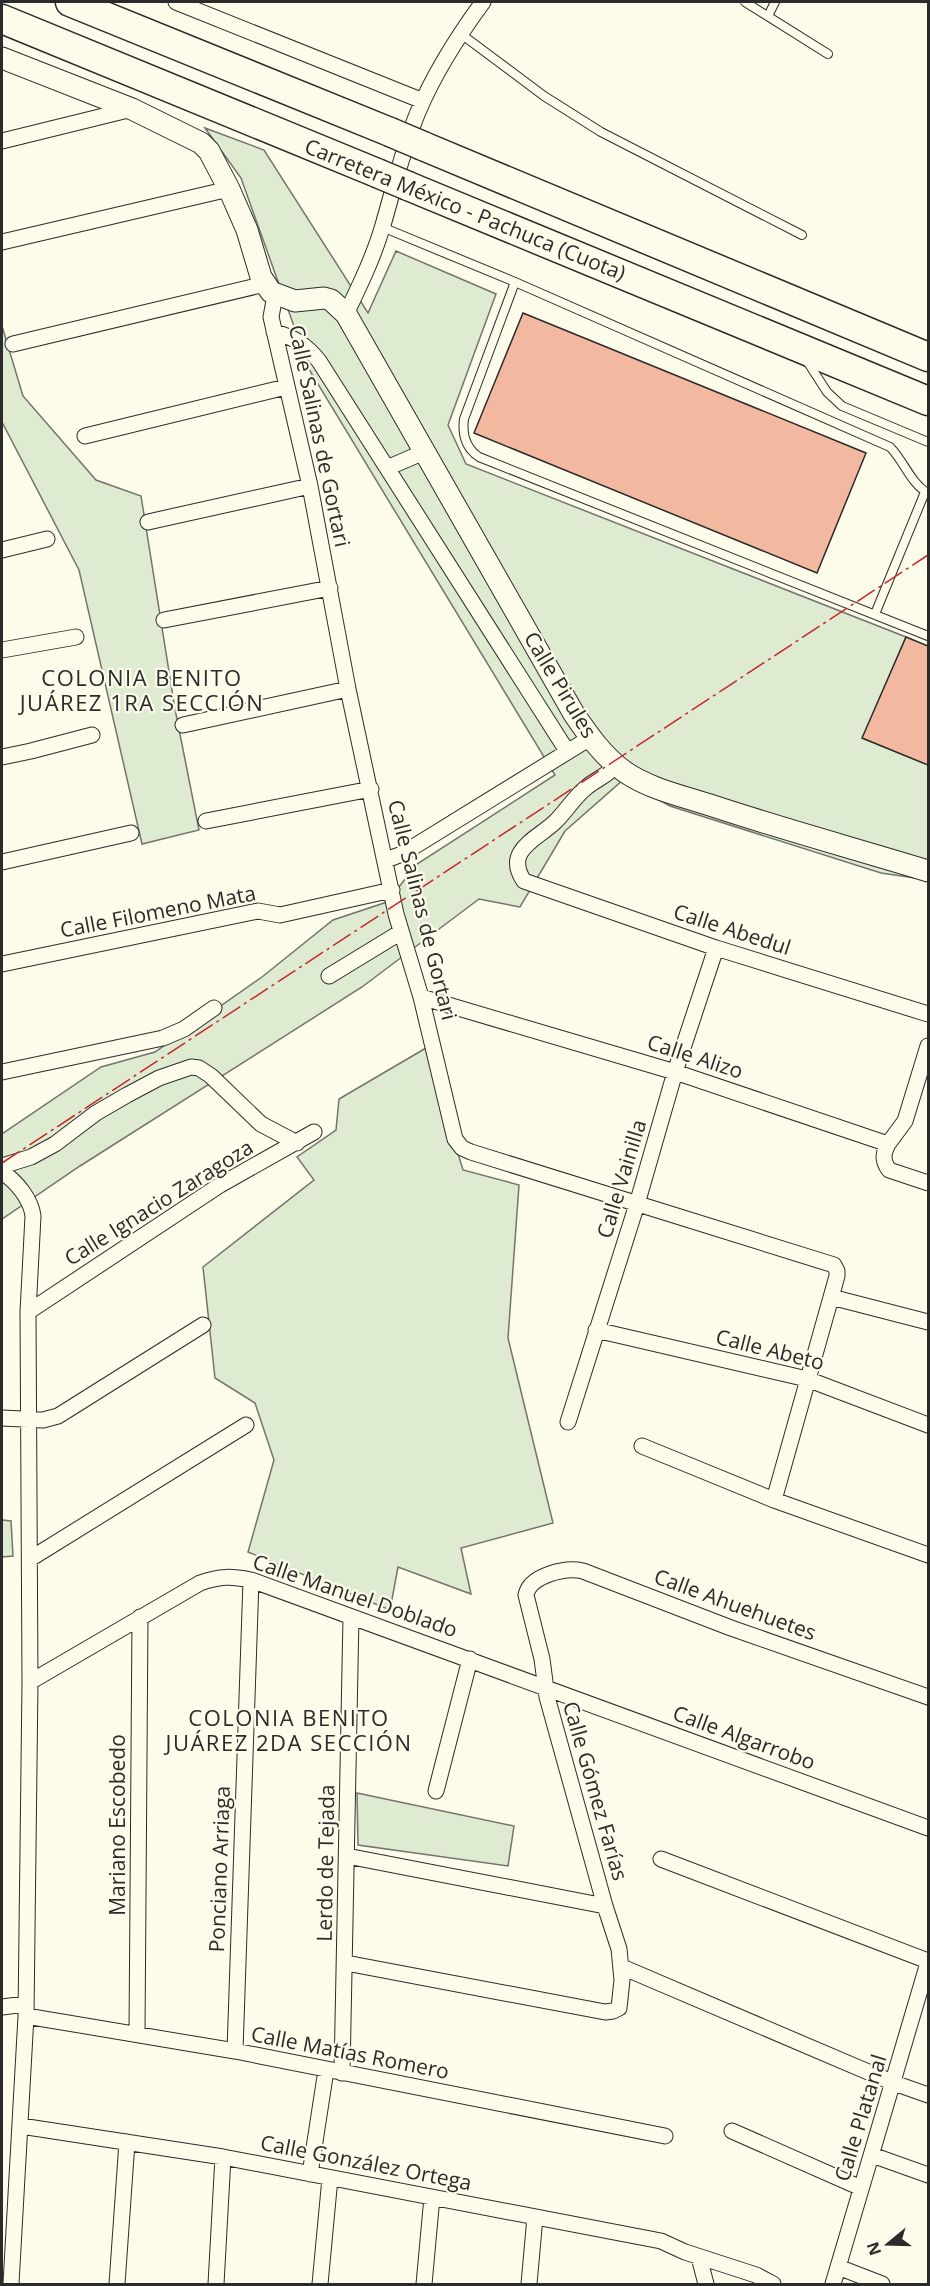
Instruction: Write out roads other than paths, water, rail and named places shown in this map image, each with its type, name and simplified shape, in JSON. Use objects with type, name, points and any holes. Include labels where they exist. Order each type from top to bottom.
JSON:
[{"type":"highway","name":"Carretera México - Pachuca (Cuota)","points":[[70,2],[390,132],[928,357]]},
{"type":"highway","name":"Carretera México - Pachuca (Cuota)","points":[[2,19],[928,401]]},
{"type":"street","points":[[176,2],[423,101]]},
{"type":"street","points":[[13,344],[270,290],[295,301],[324,298],[331,300],[346,314],[363,280],[423,101],[460,33],[483,2]]},
{"type":"street","points":[[2,57],[132,110],[201,143],[209,151],[229,189],[270,290]]},
{"type":"street","points":[[2,141],[132,110]]},
{"type":"street","points":[[2,242],[229,189]]},
{"type":"street","name":"Calle Salinas de Gortari","points":[[270,290],[274,332],[310,486],[348,688],[401,932],[421,996],[451,1125],[458,1144],[471,1152],[830,1263],[836,1268],[837,1276],[831,1297]]},
{"type":"street","name":"Calle Pirules","points":[[346,314],[561,692],[590,738],[615,764],[638,779],[671,792],[928,871]]},
{"type":"street","name":"Calle Pirules","points":[[274,332],[299,341],[319,360],[567,751]]},
{"type":"street","points":[[85,436],[286,387]]},
{"type":"street","points":[[387,468],[424,452]]},
{"type":"street","points":[[148,522],[310,486]]},
{"type":"street","points":[[2,550],[47,539]]},
{"type":"street","points":[[164,620],[330,588]]},
{"type":"street","points":[[2,650],[76,637]]},
{"type":"street","points":[[183,725],[348,688]]},
{"type":"street","points":[[2,757],[31,752],[92,735]]},
{"type":"street","points":[[386,860],[402,854],[590,738]]},
{"type":"street","name":"Calle Abedul","points":[[615,764],[608,773],[584,789],[554,823],[522,850],[517,859],[517,870],[524,881],[716,948],[928,1014]]},
{"type":"street","points":[[206,821],[371,789]]},
{"type":"street","points":[[2,862],[131,833]]},
{"type":"street","name":"Calle Filomeno Mata","points":[[2,964],[258,911],[280,915],[392,890]]},
{"type":"street","points":[[329,976],[401,932]]},
{"type":"street","name":"Calle Vainilla","points":[[568,1422],[638,1204],[675,1072],[716,948]]},
{"type":"street","name":"Calle Alizo","points":[[421,996],[675,1072],[888,1144]]},
{"type":"street","points":[[2,1071],[163,1038],[184,1029],[214,1008]]},
{"type":"street","points":[[928,1046],[905,1121],[888,1144],[883,1160],[889,1170],[928,1183]]},
{"type":"street","points":[[2,1166],[27,1159],[55,1144],[96,1113],[146,1084],[186,1068],[199,1068],[211,1076],[261,1124],[297,1143]]},
{"type":"street","name":"Calle Ignacio Zaragoza","points":[[28,1312],[220,1185],[314,1132]]},
{"type":"street","points":[[2,1172],[27,1198],[32,1210],[28,1312],[30,1682],[26,2010],[11,2284]]},
{"type":"street","points":[[774,1500],[831,1297],[928,1323]]},
{"type":"street","points":[[2,1418],[50,1419],[63,1414],[203,1325]]},
{"type":"street","name":"Calle Abeto","points":[[596,1330],[807,1379],[928,1425]]},
{"type":"street","points":[[30,1559],[246,1425]]},
{"type":"street","points":[[642,1446],[774,1500],[928,1555]]},
{"type":"street","name":"Calle Ahuehuetes","points":[[529,1586],[533,1581],[564,1571],[572,1569],[583,1571],[731,1628],[928,1697]]},
{"type":"street","name":"Calle Manuel Doblado","points":[[30,1682],[200,1583],[231,1576],[251,1580],[545,1687]]},
{"type":"street","name":"Ponciano Arriaga","points":[[234,2051],[251,1580]]},
{"type":"street","name":"Calle Gómez Farías","points":[[346,1963],[605,2012],[619,2007],[622,1967],[619,1948],[605,1906],[545,1687],[542,1659],[527,1602],[526,1595],[529,1586]]},
{"type":"street","name":"Mariano Escobedo","points":[[137,2034],[140,1617]]},
{"type":"street","name":"Lerdo de Tejada","points":[[342,2073],[346,1963],[351,1617]]},
{"type":"street","points":[[436,1791],[470,1659]]},
{"type":"street","name":"Calle Algarrobo","points":[[545,1687],[928,1827]]},
{"type":"street","points":[[346,1856],[605,1906]]},
{"type":"street","points":[[662,1859],[928,1962]]},
{"type":"street","name":"Calle Platanal","points":[[834,2284],[928,1962]]},
{"type":"street","points":[[622,1967],[928,2095]]},
{"type":"street","name":"Calle Matías Romero","points":[[2,2007],[665,2136]]},
{"type":"street","points":[[310,2174],[326,2070]]},
{"type":"street","name":"Calle González Ortega","points":[[21,2126],[223,2157],[661,2241],[699,2257],[756,2275],[773,2284]]},
{"type":"street","points":[[732,2131],[861,2188]]},
{"type":"street","points":[[117,2284],[127,2142]]},
{"type":"street","points":[[872,2155],[928,2175]]},
{"type":"street","points":[[216,2284],[223,2157]]},
{"type":"street","points":[[320,2284],[330,2178]]},
{"type":"street","points":[[424,2284],[432,2197]]},
{"type":"street","points":[[529,2284],[535,2217]]},
{"type":"street","points":[[699,2257],[706,2284]]},
{"type":"street","points":[[838,2267],[882,2284]]},
{"type":"lane","points":[[745,2],[828,54]]},
{"type":"lane","points":[[768,16],[775,2]]},
{"type":"lane","points":[[460,33],[544,96],[601,132],[802,235]]},
{"type":"lane","points":[[382,227],[515,282],[891,447],[927,493],[875,614]]},
{"type":"lane","points":[[515,282],[464,419],[465,437],[473,452],[479,457],[928,636]]},
{"type":"lane","points":[[798,348],[827,392],[842,406],[928,442]]},
{"type":"district","name":"COLONIA BENITO JUÁREZ 1RA SECCIÓN","points":[[142,690]]},
{"type":"district","name":"COLONIA BENITO JUÁREZ 2DA SECCIÓN","points":[[289,1730]]}]
